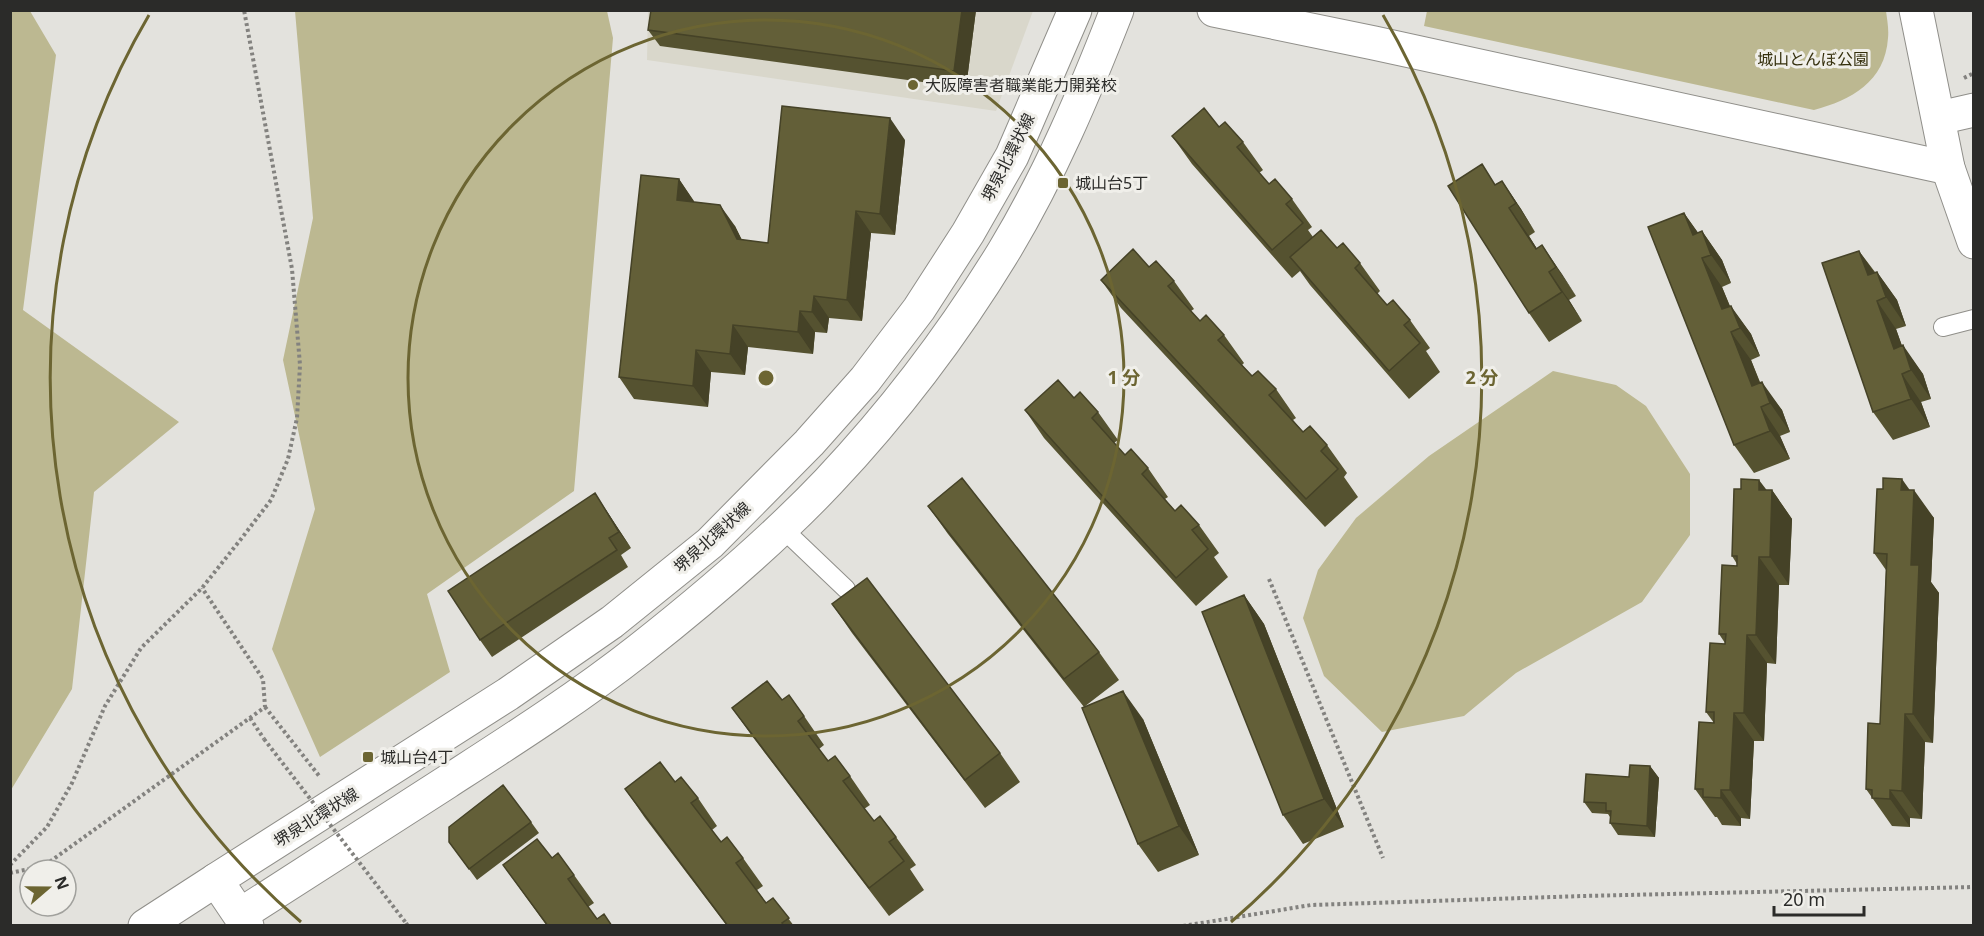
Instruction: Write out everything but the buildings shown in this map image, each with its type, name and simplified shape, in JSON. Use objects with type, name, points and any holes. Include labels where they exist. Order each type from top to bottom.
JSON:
[{"type":"main road","name":"堺泉北環状線","points":[[145,926],[508,694],[612,622],[710,543],[801,452],[865,380],[906,327],[968,233],[1011,156],[1074,10]]},
{"type":"main road","points":[[216,880],[237,922],[532,728],[637,652],[740,567],[782,528],[829,481],[893,408],[958,320],[1005,249],[1047,170],[1095,67],[1117,10]]},
{"type":"main road","points":[[1214,10],[1948,168]]},
{"type":"main road","points":[[1916,10],[1948,168],[1974,242]]},
{"type":"main road","points":[[1939,118],[1974,110]]},
{"type":"lane","points":[[1943,327],[1974,319]]},
{"type":"lane","points":[[782,528],[846,589]]},
{"type":"path","points":[[10,865],[47,827],[72,783],[105,706],[141,648],[202,588],[271,500],[288,459],[297,418],[300,364],[292,269],[244,10]]},
{"type":"path","points":[[1269,579],[1383,858]]},
{"type":"path","points":[[202,588],[263,679],[265,707],[326,785]]},
{"type":"path","points":[[10,873],[44,866],[265,707]]},
{"type":"path","points":[[250,718],[407,924]]},
{"type":"path","points":[[1183,926],[1311,905],[1974,887]]},
{"type":"shaded area","name":"大阪障害者職業能力開発校","points":[[648,11],[1033,11],[996,111],[647,60]]},
{"type":"green space","points":[[10,11],[30,11],[56,55],[23,310],[179,422],[94,492],[72,689],[11,790]]},
{"type":"green space","points":[[295,11],[607,11],[613,38],[574,491],[427,594],[450,672],[320,757],[272,649],[315,509],[283,360],[313,218]]},
{"type":"green space","name":"城山とんぼ公園","points":[[1427,11],[1886,11],[1888,35],[1880,66],[1864,87],[1841,101],[1814,110],[1424,26]]},
{"type":"green space","points":[[1553,371],[1616,385],[1646,406],[1690,474],[1690,535],[1642,602],[1516,673],[1464,716],[1382,732],[1324,676],[1303,618],[1318,570],[1356,518],[1429,456]]},
{"type":"place","name":"大阪障害者職業能力開発校","points":[[913,85]]},
{"type":"place","name":"城山台5丁","points":[[1063,183]]},
{"type":"place","name":"城山台4丁","points":[[368,757]]}]
